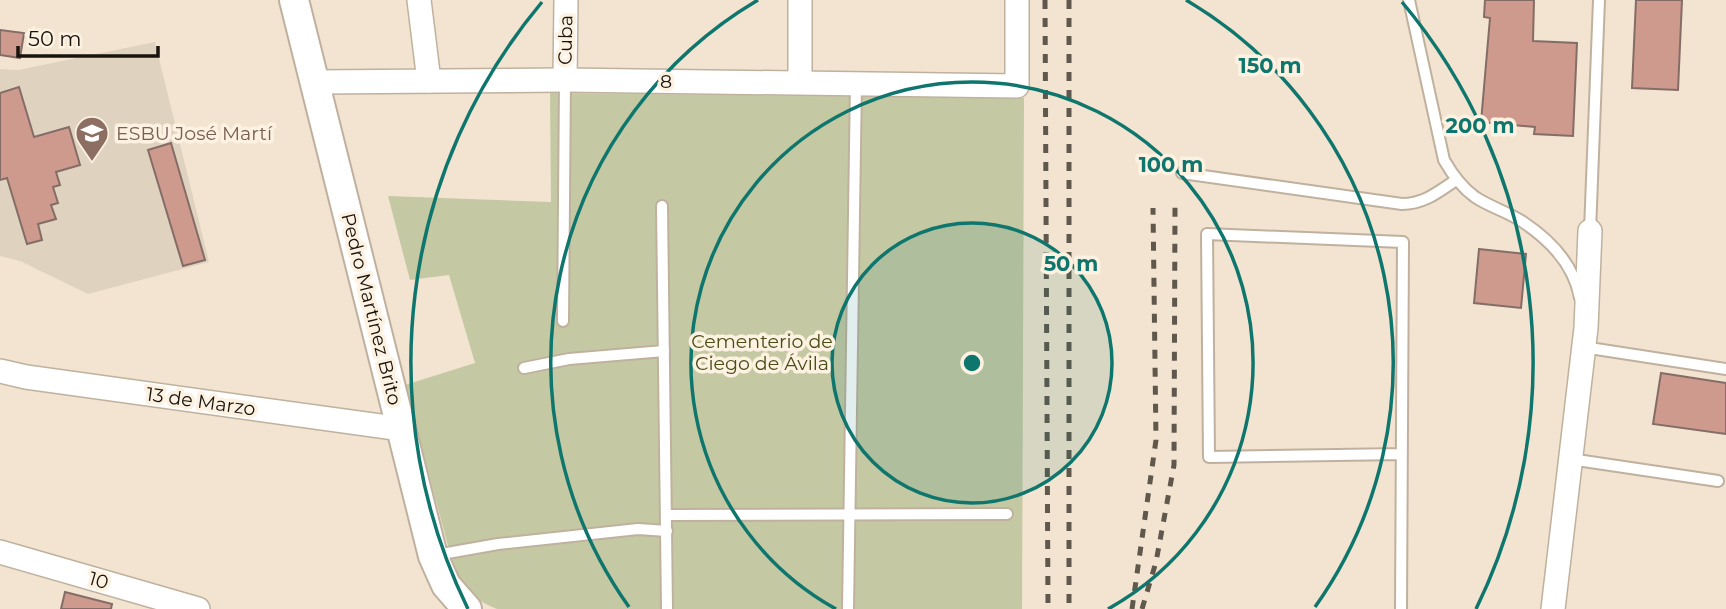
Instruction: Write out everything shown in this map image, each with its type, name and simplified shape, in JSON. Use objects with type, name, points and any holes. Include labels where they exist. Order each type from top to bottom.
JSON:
[{"type":"street","name":"Pedro Martínez Brito","points":[[294,0],[433,556],[446,586],[467,609]]},
{"type":"street","points":[[419,0],[429,81]]},
{"type":"street","name":"Cuba","points":[[565,80],[566,0]]},
{"type":"street","points":[[800,0],[800,82]]},
{"type":"street","name":"8","points":[[315,82],[565,80],[1017,86],[1017,0]]},
{"type":"street","points":[[1553,609],[1585,337],[1590,231]]},
{"type":"street","name":"13 de Marzo","points":[[0,371],[26,377],[402,429]]},
{"type":"street","name":"10","points":[[0,551],[198,609]]},
{"type":"lane","points":[[1409,0],[1444,160],[1456,180],[1475,197],[1523,222],[1556,249],[1572,273],[1579,292],[1585,337],[1726,369]]},
{"type":"lane","points":[[1590,231],[1599,0]]},
{"type":"lane","points":[[563,321],[565,80]]},
{"type":"lane","points":[[848,609],[856,82]]},
{"type":"lane","points":[[1182,173],[1402,204],[1426,200],[1456,180]]},
{"type":"lane","points":[[662,206],[667,609]]},
{"type":"lane","points":[[1401,609],[1402,454],[1403,242],[1207,234],[1209,457],[1402,454]]},
{"type":"lane","points":[[524,368],[569,359],[664,351]]},
{"type":"lane","points":[[1570,459],[1717,481]]},
{"type":"lane","points":[[667,515],[1007,514]]},
{"type":"lane","points":[[433,556],[498,544],[638,529],[667,531]]},
{"type":"shaded area","name":"ESBU José Martí","points":[[155,42],[209,262],[88,294],[20,261],[0,256],[0,69],[18,70]]},
{"type":"green space","name":"Cementerio de Ciego de Ávila","points":[[550,93],[1024,98],[1022,609],[497,609],[480,601],[468,591],[452,561],[405,385],[475,363],[449,275],[410,280],[388,196],[551,202]]},
{"type":"building","points":[[1485,0],[1534,0],[1533,41],[1577,43],[1573,136],[1534,134],[1535,127],[1481,122],[1490,18],[1484,17]]},
{"type":"building","points":[[1636,0],[1682,0],[1678,90],[1632,88]]},
{"type":"building","points":[[0,30],[24,33],[20,58],[0,55]]},
{"type":"building","points":[[19,87],[34,137],[69,127],[80,165],[56,172],[60,185],[53,187],[58,203],[51,205],[56,219],[38,224],[42,240],[27,244],[7,178],[0,180],[0,93]]},
{"type":"building","points":[[171,143],[205,260],[183,266],[148,150]]},
{"type":"building","points":[[1479,249],[1526,254],[1521,308],[1474,303]]},
{"type":"building","points":[[1661,373],[1726,383],[1726,434],[1653,424]]},
{"type":"building","points":[[65,592],[112,604],[111,609],[61,609]]},
{"type":"railway","points":[[1045,0],[1048,609]]},
{"type":"railway","points":[[1069,0],[1069,609]]},
{"type":"railway","points":[[1142,609],[1156,562],[1174,465],[1175,207]]},
{"type":"railway","points":[[1132,609],[1156,440],[1153,208]]},
{"type":"place","name":"ESBU José Martí","points":[[92,163]]}]
